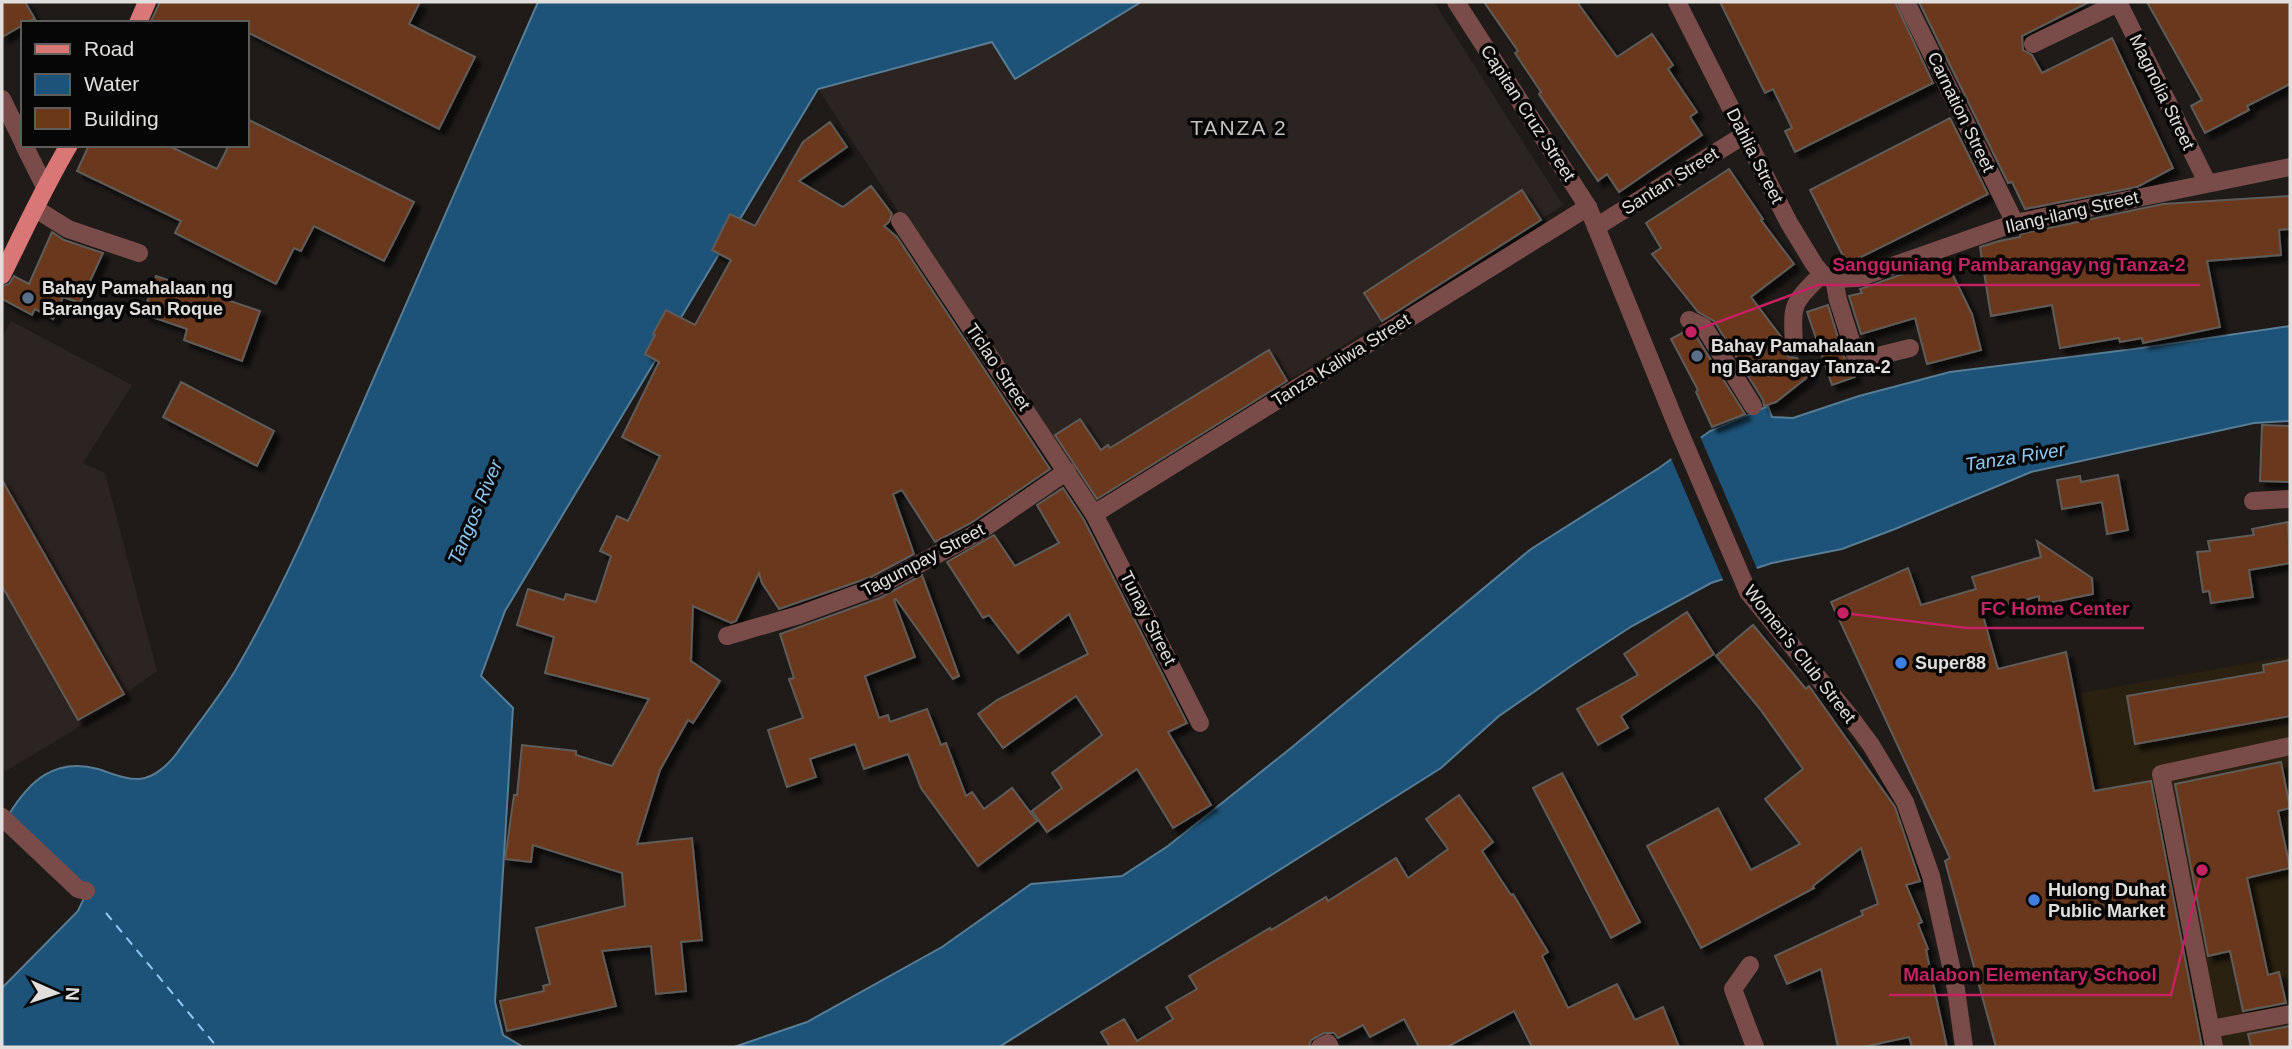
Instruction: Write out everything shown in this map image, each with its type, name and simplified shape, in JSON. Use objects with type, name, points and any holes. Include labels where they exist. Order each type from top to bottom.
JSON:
[{"type":"main road","points":[[139,21],[147,2]]},
{"type":"main road","points":[[2,275],[36,209],[44,187],[68,147]]},
{"type":"street","name":"Capitan Cruz Street","points":[[1456,2],[1588,206],[1597,227]]},
{"type":"street","name":"Dahlia Street","points":[[1677,2],[1789,223],[1814,264],[1828,276]]},
{"type":"street","name":"Carnation Street","points":[[1906,2],[2015,223]]},
{"type":"street","points":[[2033,44],[2118,2]]},
{"type":"street","name":"Magnolia Street","points":[[2118,2],[2207,182]]},
{"type":"street","points":[[2,101],[21,140]]},
{"type":"street","name":"Santan Street","points":[[1597,227],[1744,135]]},
{"type":"street","points":[[24,147],[44,187]]},
{"type":"street","name":"Ilang-ilang Street","points":[[1828,276],[1858,278],[2015,223],[2290,167]]},
{"type":"street","name":"Tanza Kaliwa Street","points":[[1094,514],[1588,206]]},
{"type":"street","points":[[36,209],[68,229],[139,253]]},
{"type":"street","name":"Ticlao Street","points":[[900,221],[1094,514]]},
{"type":"street","name":"Women's Club Street","points":[[1597,227],[1677,426],[1748,592],[1871,745],[1905,802],[1931,876],[1956,989],[1964,1047]]},
{"type":"street","points":[[1794,347],[1792,318],[1795,303],[1828,276],[1855,354],[1866,359],[1910,348]]},
{"type":"street","points":[[1689,320],[1704,327],[1753,406]]},
{"type":"street","name":"Tagumpay Street","points":[[727,636],[799,615],[876,587],[977,533],[1066,471]]},
{"type":"street","points":[[2253,501],[2290,499]]},
{"type":"street","name":"Tunay Street","points":[[1094,514],[1200,723]]},
{"type":"street","points":[[2290,746],[2161,774],[2213,1038],[2290,1014]]},
{"type":"street","points":[[2,817],[78,889],[86,891]]},
{"type":"street","points":[[1750,965],[1733,989],[1755,1047]]},
{"type":"street","points":[[1320,1047],[1328,1043],[1330,1047]]},
{"type":"shaded area","points":[[1141,2],[1434,2],[1563,205],[1092,506],[818,89],[992,42],[1015,79]]},
{"type":"shaded area","points":[[11,321],[132,385],[83,463],[105,473],[157,671],[71,732],[6,771],[2,768],[2,337]]},
{"type":"shaded area","points":[[2290,656],[2290,1047],[2149,1047],[2080,693]]},
{"type":"water","name":"Tangos River","points":[[538,2],[1141,2],[1015,79],[992,42],[818,89],[505,611],[481,676],[513,708],[495,1002],[503,1035],[523,1047],[2,1047],[2,988],[78,911],[86,894],[8,816],[34,783],[56,769],[83,766],[134,779],[155,773],[177,753],[228,681],[255,636],[308,528]]},
{"type":"water","name":"Tanza River","points":[[2290,326],[2290,421],[2254,423],[2031,472],[1842,549],[1772,563],[1711,583],[1632,626],[1574,664],[1499,716],[1441,768],[999,1047],[734,1047],[807,1022],[942,947],[1031,884],[1122,876],[1168,846],[1291,748],[1531,549],[1659,468],[1710,431],[1768,406],[1772,417],[1793,418],[1859,396],[1950,372]]},
{"type":"pier","points":[[1699,434],[1758,571],[1724,582],[1670,456]]},
{"type":"building","points":[[2,2],[25,2],[35,19],[21,21],[21,26],[2,37]]},
{"type":"building","points":[[160,2],[420,2],[409,24],[475,57],[439,129],[248,33],[248,21],[151,21]]},
{"type":"building","points":[[1484,2],[1577,2],[1617,57],[1652,34],[1673,65],[1668,69],[1697,112],[1690,117],[1702,135],[1619,192],[1607,174],[1598,181],[1539,94],[1541,92],[1515,53],[1518,51]]},
{"type":"building","points":[[1720,2],[1895,2],[1933,83],[1795,152],[1785,131],[1792,128],[1773,89],[1765,93]]},
{"type":"building","points":[[1919,2],[2089,2],[2022,36],[2023,50],[2032,55],[2042,73],[2112,38],[2173,168],[2137,187],[2025,209],[2012,182],[2008,183]]},
{"type":"building","points":[[2147,2],[2290,2],[2290,84],[2247,106],[2249,110],[2205,133],[2191,106],[2202,100]]},
{"type":"building","points":[[1950,118],[1988,194],[1847,264],[1810,190]]},
{"type":"building","points":[[248,119],[414,202],[384,261],[314,226],[301,251],[294,248],[276,284],[175,233],[181,221],[77,171],[88,147],[171,147],[217,169],[228,147],[248,147]]},
{"type":"building","points":[[830,122],[847,147],[799,181],[843,207],[871,186],[892,214],[884,226],[897,237],[1050,469],[971,523],[935,542],[902,490],[893,494],[914,554],[871,577],[779,609],[762,583],[759,573],[736,621],[731,623],[693,606],[691,661],[720,681],[693,723],[688,720],[660,770],[637,844],[692,838],[702,940],[681,942],[686,991],[656,994],[651,946],[602,951],[616,1006],[507,1031],[500,1001],[544,991],[543,986],[550,984],[536,928],[625,906],[622,873],[533,845],[531,862],[505,859],[514,795],[517,795],[522,745],[576,751],[576,755],[612,766],[649,699],[545,673],[554,637],[517,625],[528,589],[564,600],[566,594],[596,602],[611,556],[600,551],[617,516],[628,521],[660,456],[622,437],[659,362],[645,354],[655,335],[653,334],[666,310],[695,325],[731,260],[712,250],[730,214],[755,226],[803,142]]},
{"type":"building","points":[[1729,169],[1763,219],[1761,220],[1794,264],[1751,297],[1782,338],[1785,354],[1797,358],[1810,375],[1776,402],[1764,406],[1763,400],[1714,321],[1698,312],[1652,254],[1661,248],[1646,223]]},
{"type":"building","points":[[1522,190],[1541,220],[1382,321],[1364,293]]},
{"type":"building","points":[[2290,196],[2290,229],[2279,230],[2281,255],[2207,261],[2220,327],[2143,343],[2142,338],[2120,342],[2119,338],[2060,348],[2052,305],[1991,316],[1980,247],[2020,237],[2020,234],[2163,204]]},
{"type":"building","points":[[52,232],[64,240],[103,253],[80,303],[63,297],[53,319],[35,309],[32,315],[2,299],[2,286],[9,284],[14,276],[29,284]]},
{"type":"building","points":[[1945,259],[1972,314],[1981,350],[1927,364],[1915,318],[1861,334],[1849,296],[1862,293],[1860,289]]},
{"type":"building","points":[[156,276],[260,311],[242,361],[184,340],[187,329],[143,314]]},
{"type":"building","points":[[1828,305],[1844,357],[1851,365],[1855,377],[1832,385],[1807,312]]},
{"type":"building","points":[[1686,331],[1696,336],[1745,414],[1712,427],[1696,392],[1698,390],[1671,339]]},
{"type":"building","points":[[1269,350],[1287,381],[1097,499],[1055,435],[1080,419],[1101,450],[1108,445],[1110,448]]},
{"type":"building","points":[[181,382],[274,431],[257,466],[163,417]]},
{"type":"building","points":[[2262,425],[2290,426],[2290,482],[2260,481]]},
{"type":"building","points":[[2118,475],[2128,530],[2107,534],[2102,502],[2062,509],[2057,480],[2080,476],[2081,482]]},
{"type":"building","points":[[2,480],[124,694],[78,720],[2,586]]},
{"type":"building","points":[[1063,488],[1084,520],[1187,723],[1168,732],[1211,805],[1173,828],[1137,769],[1047,832],[1032,811],[1062,788],[1052,773],[1102,735],[1076,696],[1003,748],[978,714],[997,700],[1088,654],[1069,614],[1018,653],[989,615],[983,618],[947,562],[994,535],[1015,566],[1059,543],[1037,505]]},
{"type":"building","points":[[2288,522],[2290,563],[2249,570],[2253,597],[2211,603],[2209,591],[2203,592],[2197,552],[2210,551],[2208,541],[2254,535],[2252,529]]},
{"type":"building","name":"Hulong Duhat Public Market","points":[[2037,541],[2092,578],[2093,594],[2039,605],[2039,596],[1982,612],[1998,669],[2066,652],[2094,791],[2151,781],[2202,1047],[1996,1047],[1945,861],[1950,858],[1831,602],[1908,568],[1921,605],[1976,589],[1972,577],[2041,557]]},
{"type":"building","points":[[922,575],[959,676],[953,679],[896,599],[894,600],[915,657],[865,676],[879,718],[888,715],[890,722],[927,709],[941,745],[946,743],[966,796],[972,792],[984,809],[1012,788],[1037,821],[978,866],[921,788],[908,754],[864,769],[855,744],[810,759],[816,777],[787,787],[768,730],[803,718],[789,679],[794,678],[780,634],[880,598]]},
{"type":"building","points":[[1687,612],[1714,654],[1621,716],[1628,728],[1598,745],[1577,709],[1638,675],[1624,654]]},
{"type":"building","points":[[1753,625],[1806,689],[1809,686],[1895,807],[1920,881],[1906,885],[1922,922],[1918,924],[1928,949],[1926,950],[1947,1047],[1912,1047],[1909,1037],[1863,1047],[1838,1047],[1821,969],[1787,984],[1775,956],[1863,915],[1861,911],[1878,904],[1861,848],[1813,886],[1814,888],[1701,948],[1647,846],[1718,808],[1751,870],[1800,844],[1765,799],[1803,769],[1760,709],[1716,656]]},
{"type":"building","points":[[2290,660],[2290,716],[2135,744],[2127,696],[2264,672],[2263,665]]},
{"type":"building","points":[[2281,762],[2290,808],[2278,811],[2290,868],[2247,878],[2268,975],[2279,972],[2286,1003],[2243,1011],[2230,951],[2208,956],[2175,784]]},
{"type":"building","points":[[1562,773],[1640,922],[1611,938],[1533,788]]},
{"type":"building","points":[[1459,795],[1493,842],[1482,851],[1511,895],[1513,894],[1548,952],[1542,956],[1568,1008],[1617,984],[1635,1020],[1663,1007],[1679,1047],[1532,1047],[1514,1011],[1447,1047],[1419,1047],[1404,1019],[1370,1037],[1363,1025],[1338,1038],[1334,1033],[1324,1033],[1311,1040],[1309,1047],[1110,1047],[1101,1032],[1124,1019],[1137,1041],[1173,1019],[1166,1007],[1197,989],[1189,976],[1270,928],[1271,930],[1326,897],[1328,901],[1396,858],[1408,878],[1448,849],[1426,819]]},
{"type":"building","points":[[2290,1026],[2290,1047],[2251,1047],[2248,1034]]},
{"type":"ferry route","points":[[106,913],[217,1047]]},
{"type":"place","name":"Bahay Pamahalaan ng Barangay San Roque","points":[[28,298]]},
{"type":"place","name":"Sangguniang Pambarangay ng Tanza-2","points":[[1691,332]]},
{"type":"place","name":"Bahay Pamahalaan ng Barangay Tanza-2","points":[[1697,356]]},
{"type":"place","name":"FC Home Center","points":[[1843,613]]},
{"type":"place","name":"Super88","points":[[1901,663]]},
{"type":"place","name":"Malabon Elementary School","points":[[2202,870]]},
{"type":"place","name":"Hulong Duhat Public Market","points":[[2034,900]]},
{"type":"district","name":"TANZA 2","points":[[1239,127]]}]
